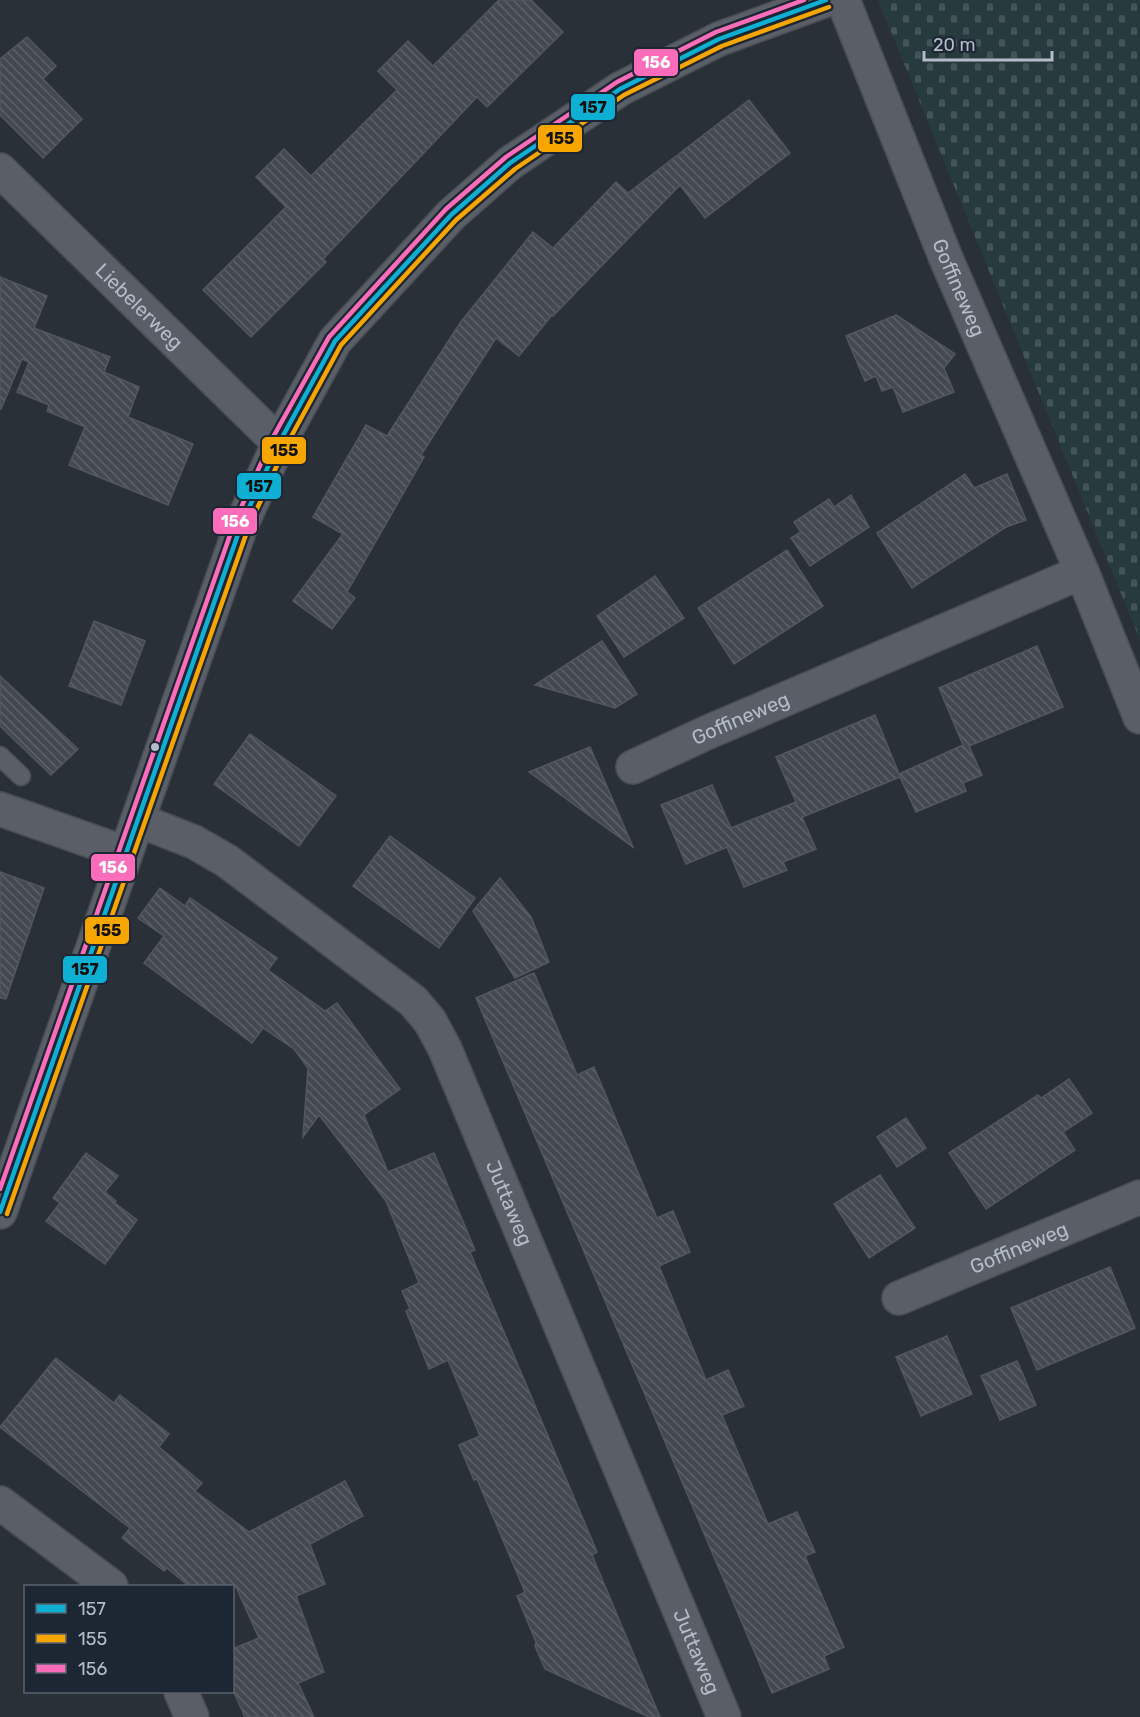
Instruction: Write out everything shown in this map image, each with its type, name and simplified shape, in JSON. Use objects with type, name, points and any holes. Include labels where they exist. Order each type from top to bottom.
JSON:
[{"type":"street","points":[[0,1212],[242,523],[279,443],[335,341],[451,215],[510,163],[621,88],[718,39],[826,0]]},
{"type":"street","name":"Goffineweg","points":[[843,0],[945,255],[1082,572],[1140,717]]},
{"type":"street","name":"Liebelerweg","points":[[0,170],[279,443]]},
{"type":"street","name":"Goffineweg","points":[[633,767],[1082,572]]},
{"type":"street","points":[[0,809],[125,853]]},
{"type":"street","name":"Juttaweg","points":[[138,820],[194,842],[227,861],[413,1001],[430,1020],[445,1049],[724,1717]]},
{"type":"street","name":"Goffineweg","points":[[899,1298],[1140,1197]]},
{"type":"street","points":[[0,1503],[108,1585]]},
{"type":"street","points":[[180,1693],[192,1717]]},
{"type":"lane","points":[[0,756],[21,776]]},
{"type":"green space","points":[[878,0],[1140,0],[1140,640]]},
{"type":"building","points":[[499,0],[531,0],[563,32],[487,107],[477,97],[323,259],[326,262],[251,337],[203,290],[286,207],[256,177],[284,149],[311,176],[397,90],[378,71],[408,41],[433,66]]},
{"type":"building","points":[[27,37],[56,66],[43,79],[82,119],[43,158],[0,115],[0,59]]},
{"type":"building","points":[[749,100],[790,153],[705,218],[680,185],[552,315],[519,356],[496,338],[421,455],[424,457],[347,592],[355,598],[332,629],[293,601],[343,534],[313,517],[366,425],[387,436],[460,323],[533,232],[553,248],[616,182],[628,193]]},
{"type":"building","points":[[0,277],[47,296],[34,328],[110,357],[104,372],[139,387],[128,417],[193,444],[168,505],[69,465],[85,427],[47,411],[49,405],[17,392],[29,362],[22,359],[0,409]]},
{"type":"building","points":[[896,315],[955,354],[944,368],[954,392],[903,412],[893,387],[882,391],[876,376],[865,381],[846,336]]},
{"type":"building","points":[[965,474],[974,488],[1007,474],[1026,520],[1006,527],[912,588],[877,533]]},
{"type":"building","points":[[851,495],[869,527],[810,566],[791,538],[801,532],[794,522],[829,499],[834,507]]},
{"type":"building","points":[[787,550],[823,606],[734,664],[698,608]]},
{"type":"building","points":[[655,576],[684,618],[624,657],[597,616]]},
{"type":"building","points":[[94,621],[145,641],[121,705],[69,686]]},
{"type":"building","points":[[602,641],[637,694],[615,708],[535,685]]},
{"type":"building","points":[[1037,646],[1063,707],[969,746],[982,775],[963,783],[966,791],[916,812],[900,777],[802,817],[816,849],[783,862],[787,870],[744,887],[727,847],[686,864],[661,805],[712,785],[731,828],[796,802],[776,757],[875,715],[899,774],[963,745],[939,688]]},
{"type":"building","points":[[0,676],[78,749],[51,775],[0,726]]},
{"type":"building","points":[[250,734],[336,796],[299,846],[214,784]]},
{"type":"building","points":[[590,747],[633,847],[529,772]]},
{"type":"building","points":[[390,836],[475,898],[439,948],[353,886]]},
{"type":"building","points":[[0,872],[44,888],[6,999],[0,998]]},
{"type":"building","points":[[500,878],[531,917],[549,962],[515,978],[473,911]]},
{"type":"building","points":[[160,888],[185,906],[190,898],[277,958],[268,970],[325,1011],[337,1003],[400,1089],[364,1115],[388,1172],[434,1153],[475,1250],[470,1252],[597,1552],[592,1555],[660,1717],[649,1717],[545,1669],[517,1596],[525,1592],[477,1479],[474,1480],[459,1445],[480,1436],[448,1360],[429,1369],[406,1311],[410,1309],[402,1291],[419,1283],[386,1201],[319,1115],[303,1137],[308,1068],[294,1049],[263,1028],[252,1043],[144,963],[164,936],[138,918]]},
{"type":"building","points":[[534,973],[577,1075],[594,1067],[657,1218],[673,1211],[690,1252],[659,1266],[706,1380],[728,1370],[744,1406],[722,1415],[768,1524],[797,1512],[815,1552],[805,1556],[844,1647],[824,1656],[829,1669],[772,1693],[476,998]]},
{"type":"building","points":[[1069,1079],[1092,1113],[1063,1132],[1075,1150],[986,1209],[949,1153],[1038,1095],[1041,1098]]},
{"type":"building","points":[[906,1118],[926,1148],[897,1167],[877,1137]]},
{"type":"building","points":[[86,1153],[118,1176],[105,1192],[137,1220],[105,1264],[46,1221],[60,1203],[53,1198]]},
{"type":"building","points":[[880,1175],[915,1228],[869,1258],[834,1204]]},
{"type":"building","points":[[1110,1267],[1135,1328],[1037,1370],[1011,1308]]},
{"type":"building","points":[[947,1336],[972,1394],[921,1416],[896,1357]]},
{"type":"building","points":[[56,1358],[114,1403],[120,1395],[169,1434],[159,1447],[202,1483],[195,1491],[249,1532],[345,1481],[363,1516],[310,1544],[325,1584],[296,1596],[324,1672],[298,1683],[314,1717],[245,1717],[234,1692],[234,1648],[259,1638],[236,1587],[234,1585],[188,1585],[167,1568],[164,1571],[122,1538],[130,1528],[0,1427]]},
{"type":"building","points":[[1017,1361],[1036,1405],[1000,1420],[981,1376]]},
{"type":"transit line","name":"156","points":[[0,1189],[235,521],[272,439],[329,337],[446,209],[506,157],[617,82],[716,32],[804,0]]},
{"type":"transit line","name":"157","points":[[0,1212],[242,523],[279,443],[335,341],[451,215],[510,163],[620,89],[719,39],[826,0]]},
{"type":"transit line","name":"155","points":[[7,1214],[249,526],[286,446],[341,345],[456,220],[515,169],[624,95],[722,46],[829,7]]}]
